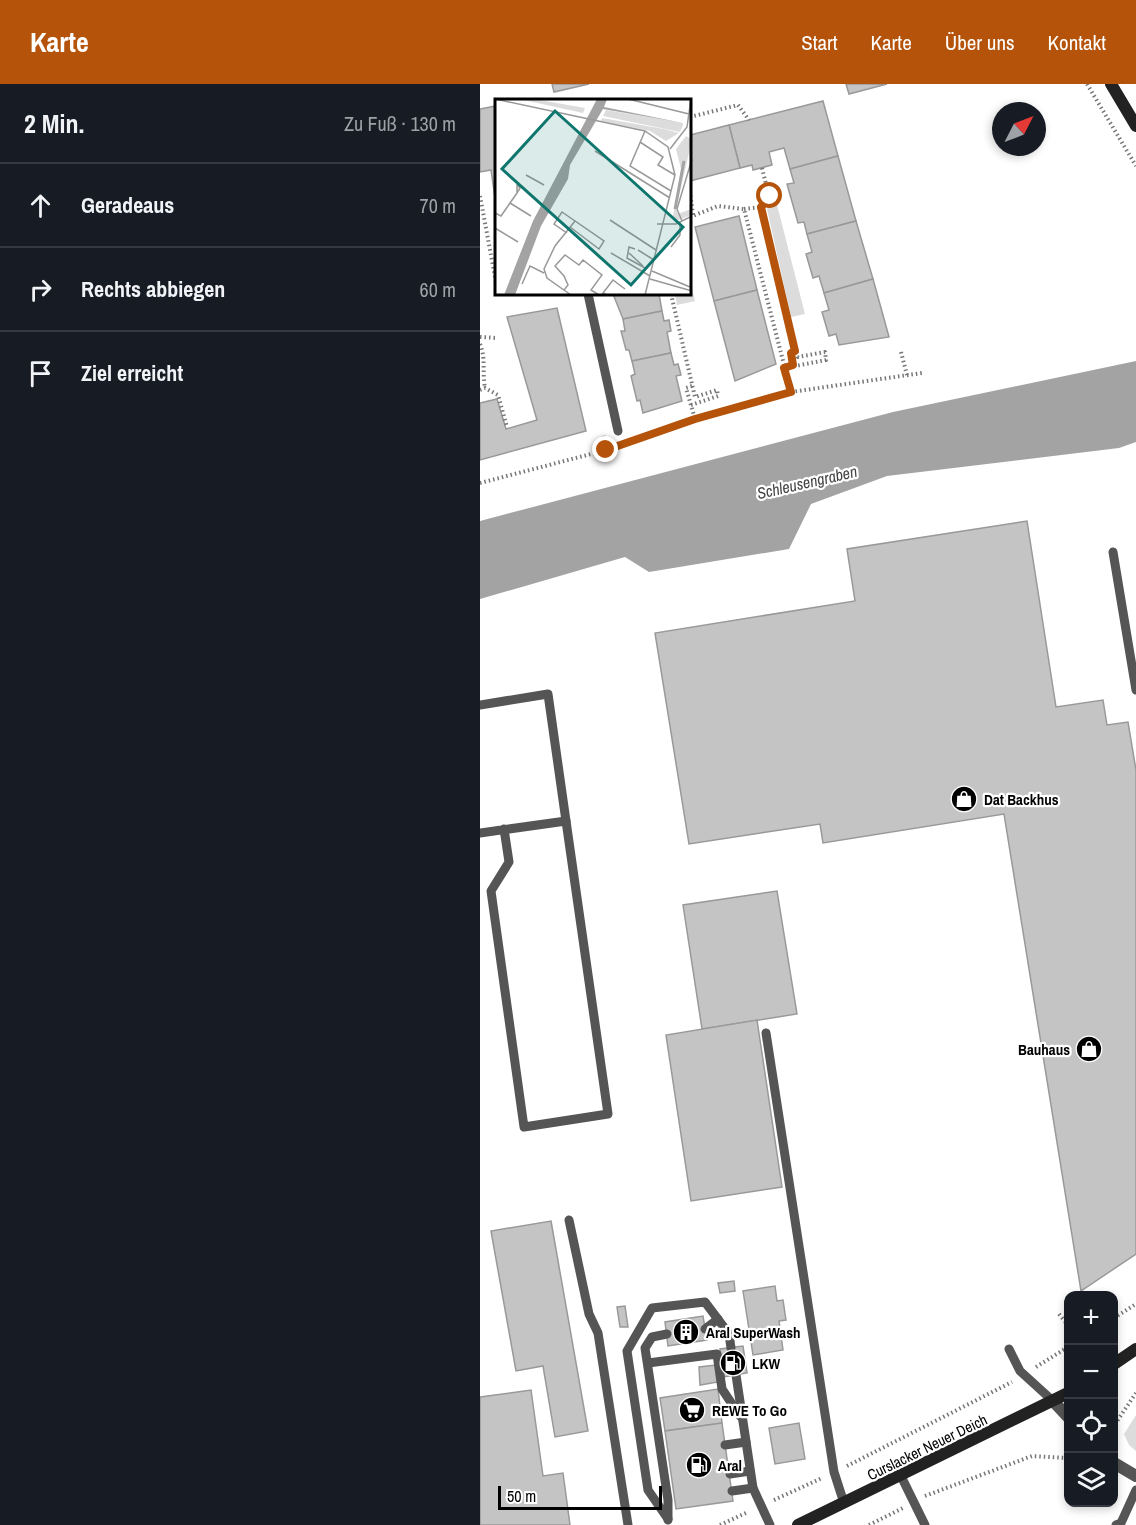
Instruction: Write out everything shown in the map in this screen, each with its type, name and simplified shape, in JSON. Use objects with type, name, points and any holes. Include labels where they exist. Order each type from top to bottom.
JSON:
[{"type":"main road","points":[[1110,84],[1136,126]]},
{"type":"main road","points":[[1118,1361],[1136,1349]]},
{"type":"main road","name":"Curslacker Neuer Deich","points":[[798,1525],[1064,1395]]},
{"type":"street","points":[[1053,1401],[1064,1413]]},
{"type":"street","points":[[1118,1466],[1136,1476]]},
{"type":"lane","points":[[588,296],[618,431]]},
{"type":"lane","points":[[1113,552],[1136,690]]},
{"type":"lane","points":[[480,705],[548,694],[608,1114],[524,1127],[491,891],[509,862],[504,829]]},
{"type":"lane","points":[[480,833],[566,821]]},
{"type":"lane","points":[[766,1033],[834,1472],[844,1503]]},
{"type":"lane","points":[[569,1220],[589,1314],[598,1333],[628,1525]]},
{"type":"lane","points":[[668,1522],[648,1490],[627,1351],[652,1308],[705,1302],[729,1334],[731,1348]]},
{"type":"lane","points":[[705,1329],[718,1319]]},
{"type":"lane","points":[[667,1334],[652,1336],[645,1348],[669,1482],[671,1500],[668,1522]]},
{"type":"lane","points":[[1009,1349],[1024,1375],[1053,1401]]},
{"type":"lane","points":[[648,1363],[717,1354],[722,1389],[742,1420]]},
{"type":"lane","points":[[735,1375],[753,1488],[770,1525]]},
{"type":"lane","points":[[725,1445],[746,1442]]},
{"type":"lane","points":[[730,1474],[750,1471]]},
{"type":"lane","points":[[901,1476],[925,1525]]},
{"type":"lane","points":[[732,1491],[753,1488]]},
{"type":"lane","points":[[1116,1525],[1121,1523],[1136,1490]]},
{"type":"path","points":[[1087,84],[1136,166]]},
{"type":"path","points":[[692,116],[738,105],[749,120]]},
{"type":"path","points":[[692,216],[718,206],[744,210],[761,207],[770,196],[762,168]]},
{"type":"path","points":[[480,196],[495,277]]},
{"type":"path","points":[[761,207],[795,351],[798,357],[825,352],[826,360],[784,368]]},
{"type":"path","points":[[744,210],[791,392]]},
{"type":"path","points":[[671,296],[695,397],[717,390],[718,396],[691,405]]},
{"type":"path","points":[[480,338],[497,338]]},
{"type":"path","points":[[480,344],[485,356],[482,370],[483,389],[498,395],[507,427]]},
{"type":"path","points":[[793,365],[791,353],[795,351]]},
{"type":"path","points":[[901,352],[907,375]]},
{"type":"path","points":[[480,483],[622,446],[695,419],[791,392],[922,373]]},
{"type":"path","points":[[692,386],[686,388],[695,419]]},
{"type":"path","points":[[1118,1315],[1136,1304]]},
{"type":"path","points":[[1059,1314],[1064,1320]]},
{"type":"path","points":[[720,1525],[834,1472],[1024,1375],[1064,1349]]},
{"type":"path","points":[[1118,1418],[1136,1393]]},
{"type":"path","points":[[930,1494],[1032,1456],[1064,1458]]},
{"type":"shaded area","points":[[775,197],[805,314],[791,317],[767,209]]},
{"type":"shaded area","points":[[692,288],[695,301],[677,305],[675,296],[692,296]]},
{"type":"shaded area","points":[[1136,1415],[1136,1451],[1129,1445],[1124,1434]]},
{"type":"water","name":"Schleusengraben","points":[[1136,361],[1136,442],[1119,448],[887,476],[811,504],[789,549],[649,572],[625,557],[480,599],[480,521],[893,412]]},
{"type":"building","points":[[552,84],[589,84],[554,92]]},
{"type":"building","points":[[846,84],[887,84],[849,94]]},
{"type":"building","points":[[823,101],[838,156],[790,169],[784,148],[769,152],[772,165],[753,170],[752,165],[740,168],[729,125]]},
{"type":"building","points":[[495,106],[495,198],[491,170],[480,172],[480,109]]},
{"type":"building","points":[[729,125],[740,168],[692,180],[692,134]]},
{"type":"building","points":[[838,156],[856,221],[807,234],[804,222],[798,223],[787,184],[794,183],[790,169]]},
{"type":"building","points":[[739,216],[757,290],[714,301],[695,227]]},
{"type":"building","points":[[856,221],[873,279],[824,293],[819,276],[813,278],[806,254],[812,252],[807,234]]},
{"type":"building","points":[[873,279],[889,337],[839,345],[836,334],[829,336],[822,312],[829,310],[824,293]]},
{"type":"building","points":[[757,290],[776,364],[735,381],[714,301]]},
{"type":"building","points":[[614,296],[659,296],[662,311],[623,319]]},
{"type":"building","points":[[557,308],[586,431],[480,460],[480,403],[497,399],[506,429],[537,420],[507,317]]},
{"type":"building","points":[[662,311],[664,321],[669,320],[671,331],[667,332],[671,353],[632,361],[629,350],[626,350],[621,331],[625,331],[623,319]]},
{"type":"building","points":[[671,353],[674,365],[678,364],[681,375],[676,376],[682,401],[643,413],[640,400],[637,401],[631,376],[635,374],[632,361]]},
{"type":"building","name":"Bauhaus","points":[[1027,521],[1056,707],[1103,700],[1107,725],[1128,722],[1136,770],[1136,1254],[1081,1291],[1004,814],[823,843],[820,824],[689,844],[655,633],[855,601],[847,549]]},
{"type":"building","points":[[777,891],[797,1014],[702,1029],[683,905]]},
{"type":"building","points":[[757,1020],[782,1187],[691,1201],[666,1035]]},
{"type":"building","points":[[551,1221],[588,1431],[555,1437],[543,1366],[516,1371],[491,1231]]},
{"type":"building","points":[[734,1281],[735,1291],[720,1293],[718,1283]]},
{"type":"building","points":[[775,1286],[777,1301],[783,1300],[786,1320],[779,1321],[783,1350],[753,1355],[743,1291]]},
{"type":"building","points":[[625,1306],[628,1327],[620,1327],[617,1307]]},
{"type":"building","name":"Aral SuperWash","points":[[703,1316],[707,1340],[668,1346],[665,1322]]},
{"type":"building","points":[[743,1346],[747,1373],[724,1377],[720,1349]]},
{"type":"building","points":[[716,1365],[718,1382],[700,1385],[699,1367]]},
{"type":"building","points":[[718,1389],[722,1423],[665,1431],[660,1398]]},
{"type":"building","points":[[531,1390],[543,1476],[563,1473],[570,1525],[480,1525],[480,1397]]},
{"type":"building","points":[[722,1423],[733,1501],[676,1509],[665,1431]]},
{"type":"building","points":[[799,1423],[805,1459],[775,1464],[769,1428]]},
{"type":"place","name":"Dat Backhus","points":[[964,799]]},
{"type":"place","name":"Bauhaus","points":[[1089,1049]]},
{"type":"place","name":"Aral SuperWash","points":[[686,1332]]},
{"type":"place","name":"LKW","points":[[733,1363]]},
{"type":"place","name":"REWE To Go","points":[[692,1410]]},
{"type":"place","name":"Aral","points":[[699,1465]]},
{"type":"route","points":[[606,450],[695,419],[791,392],[784,368],[793,365],[791,353],[795,351],[780,294],[782,288],[761,207],[770,196]]}]
